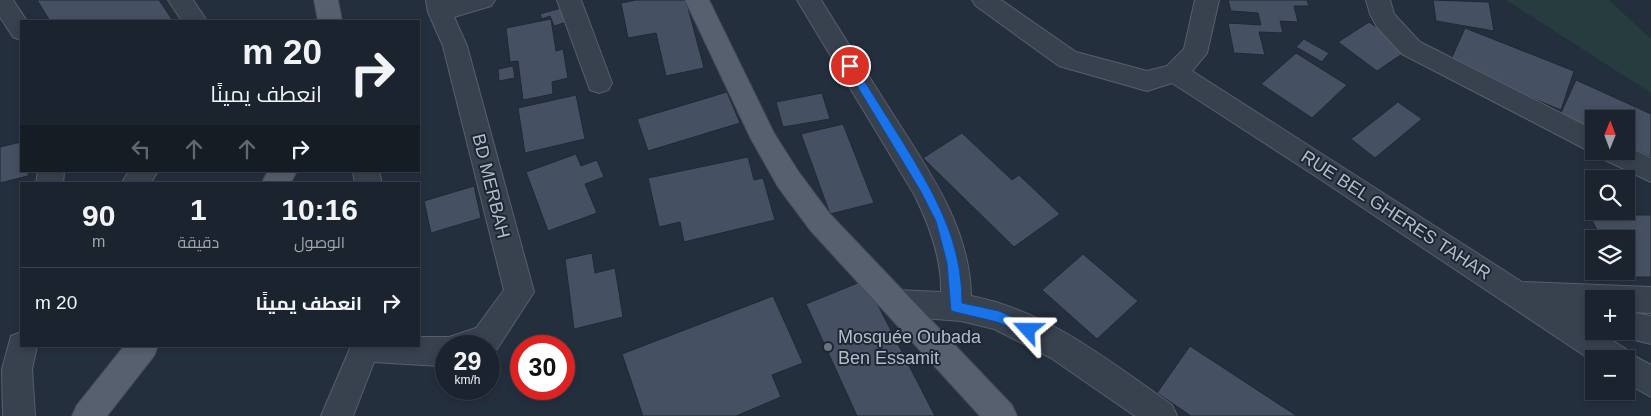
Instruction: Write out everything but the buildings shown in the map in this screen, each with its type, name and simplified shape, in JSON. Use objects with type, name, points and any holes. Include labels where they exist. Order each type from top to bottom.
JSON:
[{"type":"main road","points":[[326,0],[330,20]]},
{"type":"main road","points":[[697,0],[764,139],[788,179],[820,222],[1001,416]]},
{"type":"main road","points":[[276,182],[283,172]]},
{"type":"main road","points":[[88,416],[142,347]]},
{"type":"street","points":[[1,0],[20,29]]},
{"type":"street","points":[[180,0],[194,20]]},
{"type":"street","points":[[439,6],[483,0]]},
{"type":"street","points":[[569,0],[598,83]]},
{"type":"street","points":[[809,0],[924,187],[941,221],[953,263],[956,307]]},
{"type":"street","points":[[984,0],[1068,59],[1147,81],[1175,73],[1195,53],[1207,0]]},
{"type":"street","points":[[1378,0],[1378,6],[1391,28],[1411,48],[1585,137]]},
{"type":"street","name":"BD MERBAH","points":[[439,6],[455,46],[518,292],[489,335]]},
{"type":"street","name":"RUE BEL GHERES TAHAR","points":[[1175,73],[1602,350]]},
{"type":"street","points":[[1630,160],[1651,171]]},
{"type":"street","points":[[136,182],[144,172]]},
{"type":"street","points":[[1635,299],[1651,300]]},
{"type":"street","points":[[1530,302],[1585,300]]},
{"type":"street","points":[[1530,302],[1585,317]]},
{"type":"street","points":[[897,303],[956,307],[999,317],[1043,336],[1161,416]]},
{"type":"street","points":[[1635,327],[1651,330]]},
{"type":"street","points":[[18,416],[17,369],[22,347]]},
{"type":"street","points":[[337,416],[366,347],[435,352]]},
{"type":"street","points":[[1635,372],[1651,382]]},
{"type":"green space","points":[[1506,0],[1609,0],[1651,39],[1651,93]]},
{"type":"place","name":"Mosquée Oubada Ben Essamit","points":[[828,347]]},
{"type":"route","points":[[850,66],[924,187],[941,221],[953,263],[956,307],[999,317],[1028,330]]}]
